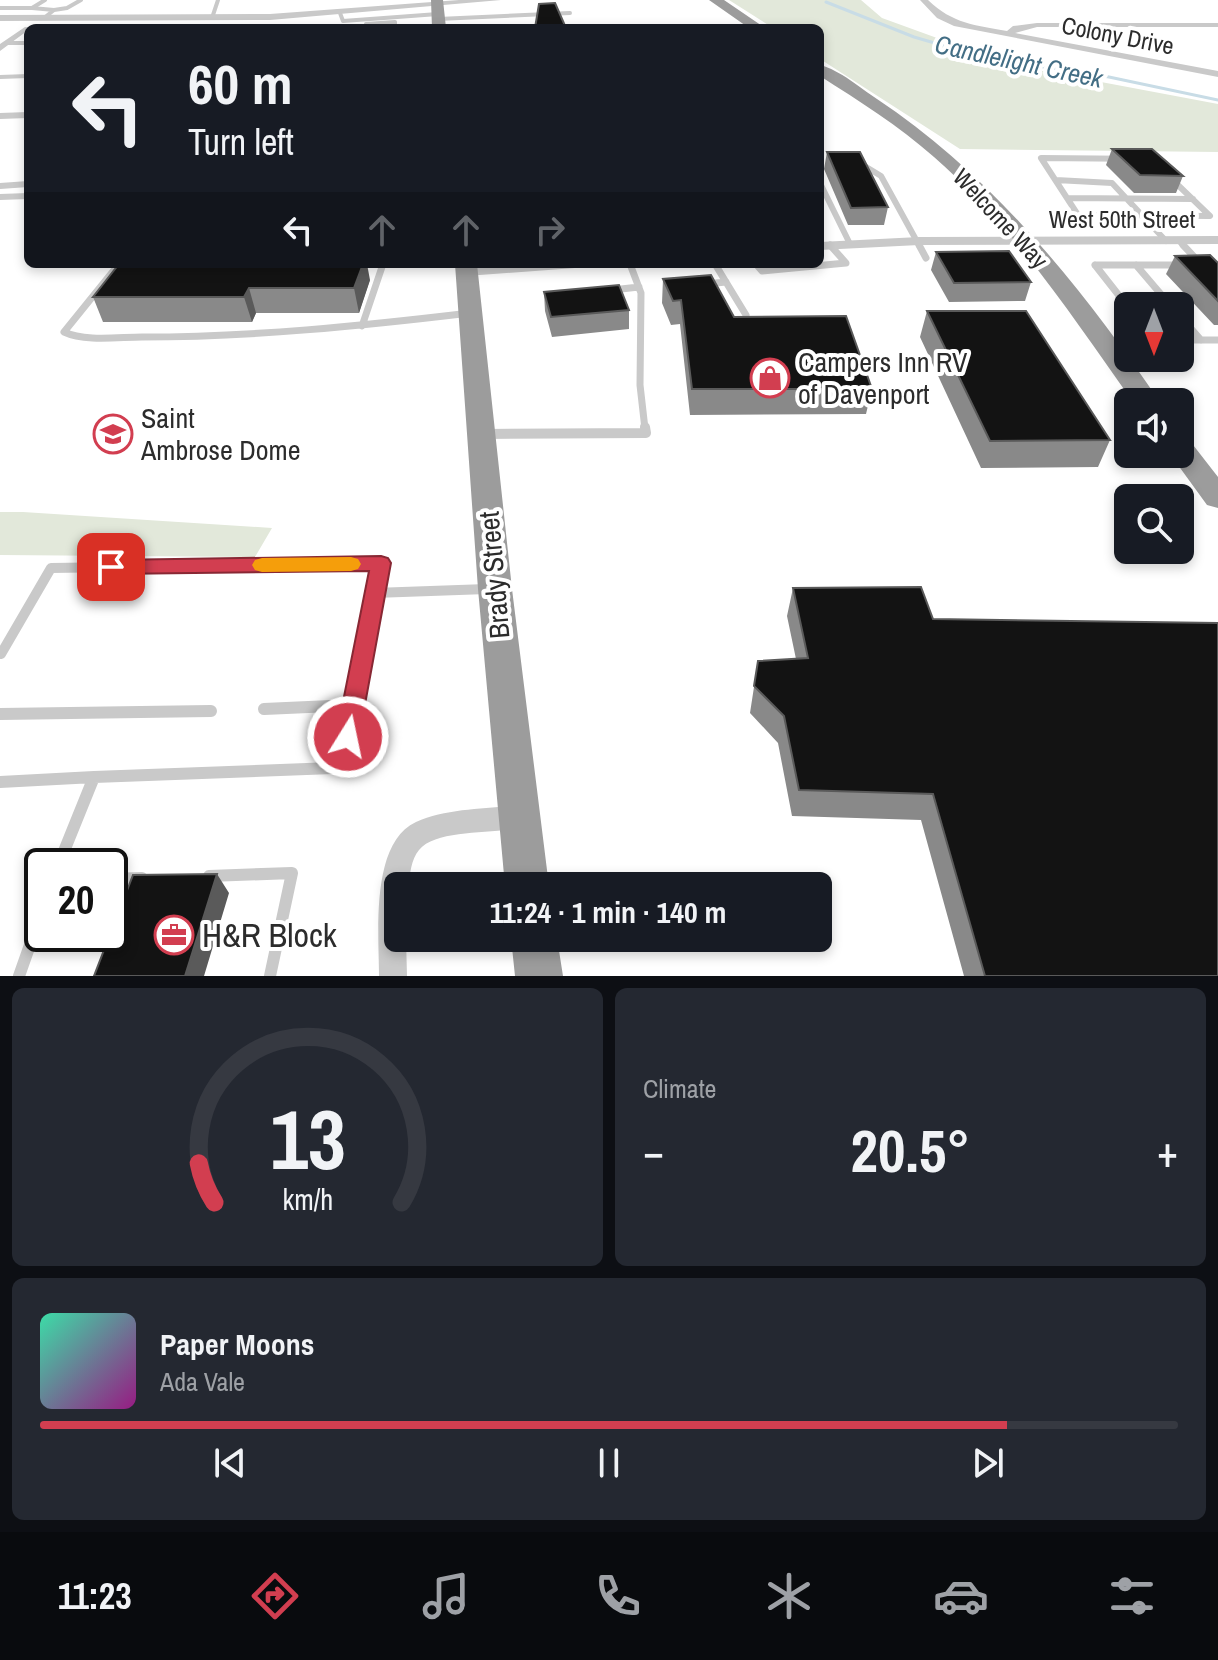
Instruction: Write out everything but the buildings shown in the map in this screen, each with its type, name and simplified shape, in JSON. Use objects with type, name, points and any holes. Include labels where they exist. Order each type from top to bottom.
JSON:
[{"type":"highway","points":[[715,0],[752,24]]},
{"type":"highway","name":"Welcome Way","points":[[824,72],[939,152],[987,197],[1027,241],[1137,388]]},
{"type":"highway","name":"Brady Street","points":[[466,268],[495,589],[525,872]]},
{"type":"highway","points":[[1194,466],[1218,498]]},
{"type":"highway","points":[[536,952],[539,976]]},
{"type":"street","points":[[0,18],[212,18],[340,13],[381,18],[396,4],[438,13],[496,0]]},
{"type":"street","name":"Colony Drive","points":[[924,0],[940,16],[957,24],[1218,74]]},
{"type":"street","points":[[34,24],[44,18]]},
{"type":"street","points":[[1007,34],[1016,28],[1037,25],[1218,25]]},
{"type":"street","points":[[3,46],[24,31]]},
{"type":"street","name":"West 50th Street","points":[[825,245],[919,241],[1218,240]]},
{"type":"street","points":[[393,976],[395,878],[403,848],[419,832],[519,817]]},
{"type":"lane","points":[[32,8],[45,0]]},
{"type":"lane","points":[[0,8],[54,10],[67,8],[81,0]]},
{"type":"lane","points":[[212,18],[218,0]]},
{"type":"lane","points":[[44,18],[54,10]]},
{"type":"lane","points":[[366,24],[381,18],[438,13],[570,13]]},
{"type":"lane","points":[[381,18],[395,24]]},
{"type":"lane","points":[[3,46],[24,43]]},
{"type":"lane","points":[[0,77],[24,76]]},
{"type":"lane","points":[[0,116],[24,115]]},
{"type":"lane","points":[[1041,158],[1151,159],[1210,216],[1078,215],[1056,180],[1041,158]]},
{"type":"lane","points":[[845,162],[858,162],[881,176],[926,258]]},
{"type":"lane","points":[[1056,180],[1112,183],[1143,216],[1210,273]]},
{"type":"lane","points":[[0,186],[24,184]]},
{"type":"lane","points":[[824,191],[850,244]]},
{"type":"lane","points":[[0,197],[24,196]]},
{"type":"lane","points":[[1067,198],[1191,199]]},
{"type":"lane","points":[[824,265],[846,263],[825,245]]},
{"type":"lane","points":[[1116,292],[1095,265],[1202,265]]},
{"type":"lane","points":[[1136,265],[1159,292]]},
{"type":"lane","points":[[116,268],[64,332],[72,336],[141,339],[362,326],[470,313]]},
{"type":"lane","points":[[362,326],[382,268]]},
{"type":"lane","points":[[482,434],[646,433],[640,385],[639,287],[632,268]]},
{"type":"lane","points":[[717,268],[746,315]]},
{"type":"lane","points":[[759,268],[762,271],[794,268]]},
{"type":"lane","points":[[695,285],[726,282]]},
{"type":"lane","points":[[596,292],[639,287]]},
{"type":"lane","points":[[1194,332],[1201,340]]},
{"type":"lane","points":[[1194,340],[1218,340]]},
{"type":"lane","points":[[0,782],[333,768],[348,737],[381,563],[51,568],[1,654]]},
{"type":"lane","points":[[374,593],[495,589]]},
{"type":"lane","points":[[264,709],[353,705]]},
{"type":"lane","points":[[0,714],[211,711]]},
{"type":"lane","points":[[65,848],[94,777]]},
{"type":"lane","points":[[201,876],[292,873],[270,976]]},
{"type":"lane","points":[[128,879],[155,878]]},
{"type":"lane","points":[[19,976],[27,952]]},
{"type":"shaded area","points":[[729,0],[861,0],[882,18],[948,42],[1020,62],[1006,64],[1218,104],[1218,152],[960,149],[824,62],[824,24],[767,24]]},
{"type":"shaded area","points":[[0,512],[272,528],[255,557],[0,555]]},
{"type":"waterway","name":"Candlelight Creek","points":[[826,2],[914,37],[986,58],[1109,77],[1218,100]]},
{"type":"slow traffic","points":[[262,565],[351,564]]},
{"type":"place","name":"Campers Inn RV of Davenport","points":[[770,378]]},
{"type":"place","name":"Saint Ambrose Dome","points":[[113,434]]},
{"type":"place","name":"H&R Block","points":[[174,935]]},
{"type":"route","points":[[111,567],[381,563],[348,737]]}]
